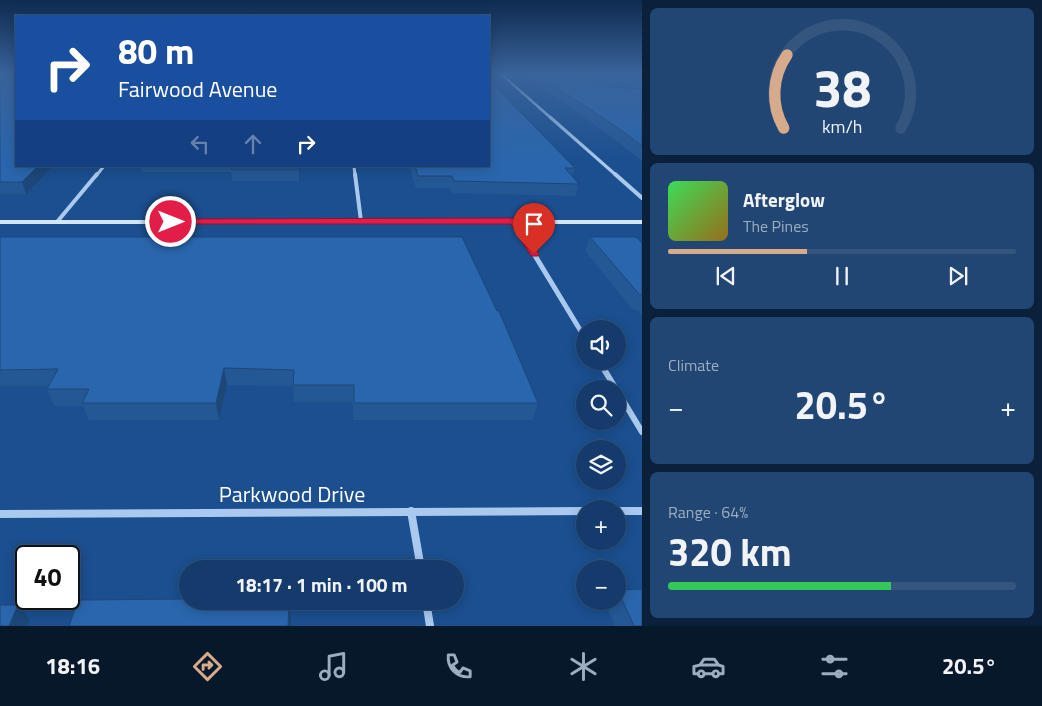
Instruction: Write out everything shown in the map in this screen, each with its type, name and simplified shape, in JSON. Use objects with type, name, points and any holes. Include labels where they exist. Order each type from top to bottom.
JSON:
[{"type":"street","points":[[534,102],[642,198]]},
{"type":"street","points":[[57,222],[103,167]]},
{"type":"street","points":[[354,167],[361,221]]},
{"type":"street","points":[[514,221],[576,323]]},
{"type":"street","points":[[0,222],[642,222]]},
{"type":"street","points":[[626,405],[642,432]]},
{"type":"street","points":[[412,511],[420,560]]},
{"type":"street","name":"Parkwood Drive","points":[[0,514],[576,511]]},
{"type":"street","points":[[626,511],[642,511]]},
{"type":"street","points":[[427,610],[430,626]]},
{"type":"building","points":[[0,102],[15,102],[15,167],[37,167],[22,182],[0,182]]},
{"type":"building","points":[[490,102],[511,102],[575,168],[565,168],[579,184],[454,181],[452,176],[418,176],[415,167],[490,167]]},
{"type":"building","points":[[579,102],[642,102],[642,146]]},
{"type":"building","points":[[232,167],[299,167],[299,169],[231,169]]},
{"type":"building","points":[[0,237],[462,237],[497,311],[499,311],[538,403],[354,403],[354,385],[293,385],[294,370],[224,368],[216,403],[82,403],[89,389],[47,389],[58,369],[0,370]]},
{"type":"building","points":[[590,237],[636,237],[642,243],[642,295],[640,295]]},
{"type":"building","points":[[642,589],[642,626],[634,626],[626,608],[626,590]]},
{"type":"building","points":[[179,599],[179,610],[289,610],[288,626],[69,626],[75,610],[80,610],[80,600]]},
{"type":"building","points":[[0,605],[15,605],[16,610],[9,626],[0,626]]},
{"type":"route","points":[[171,222],[514,221],[534,254]]}]
